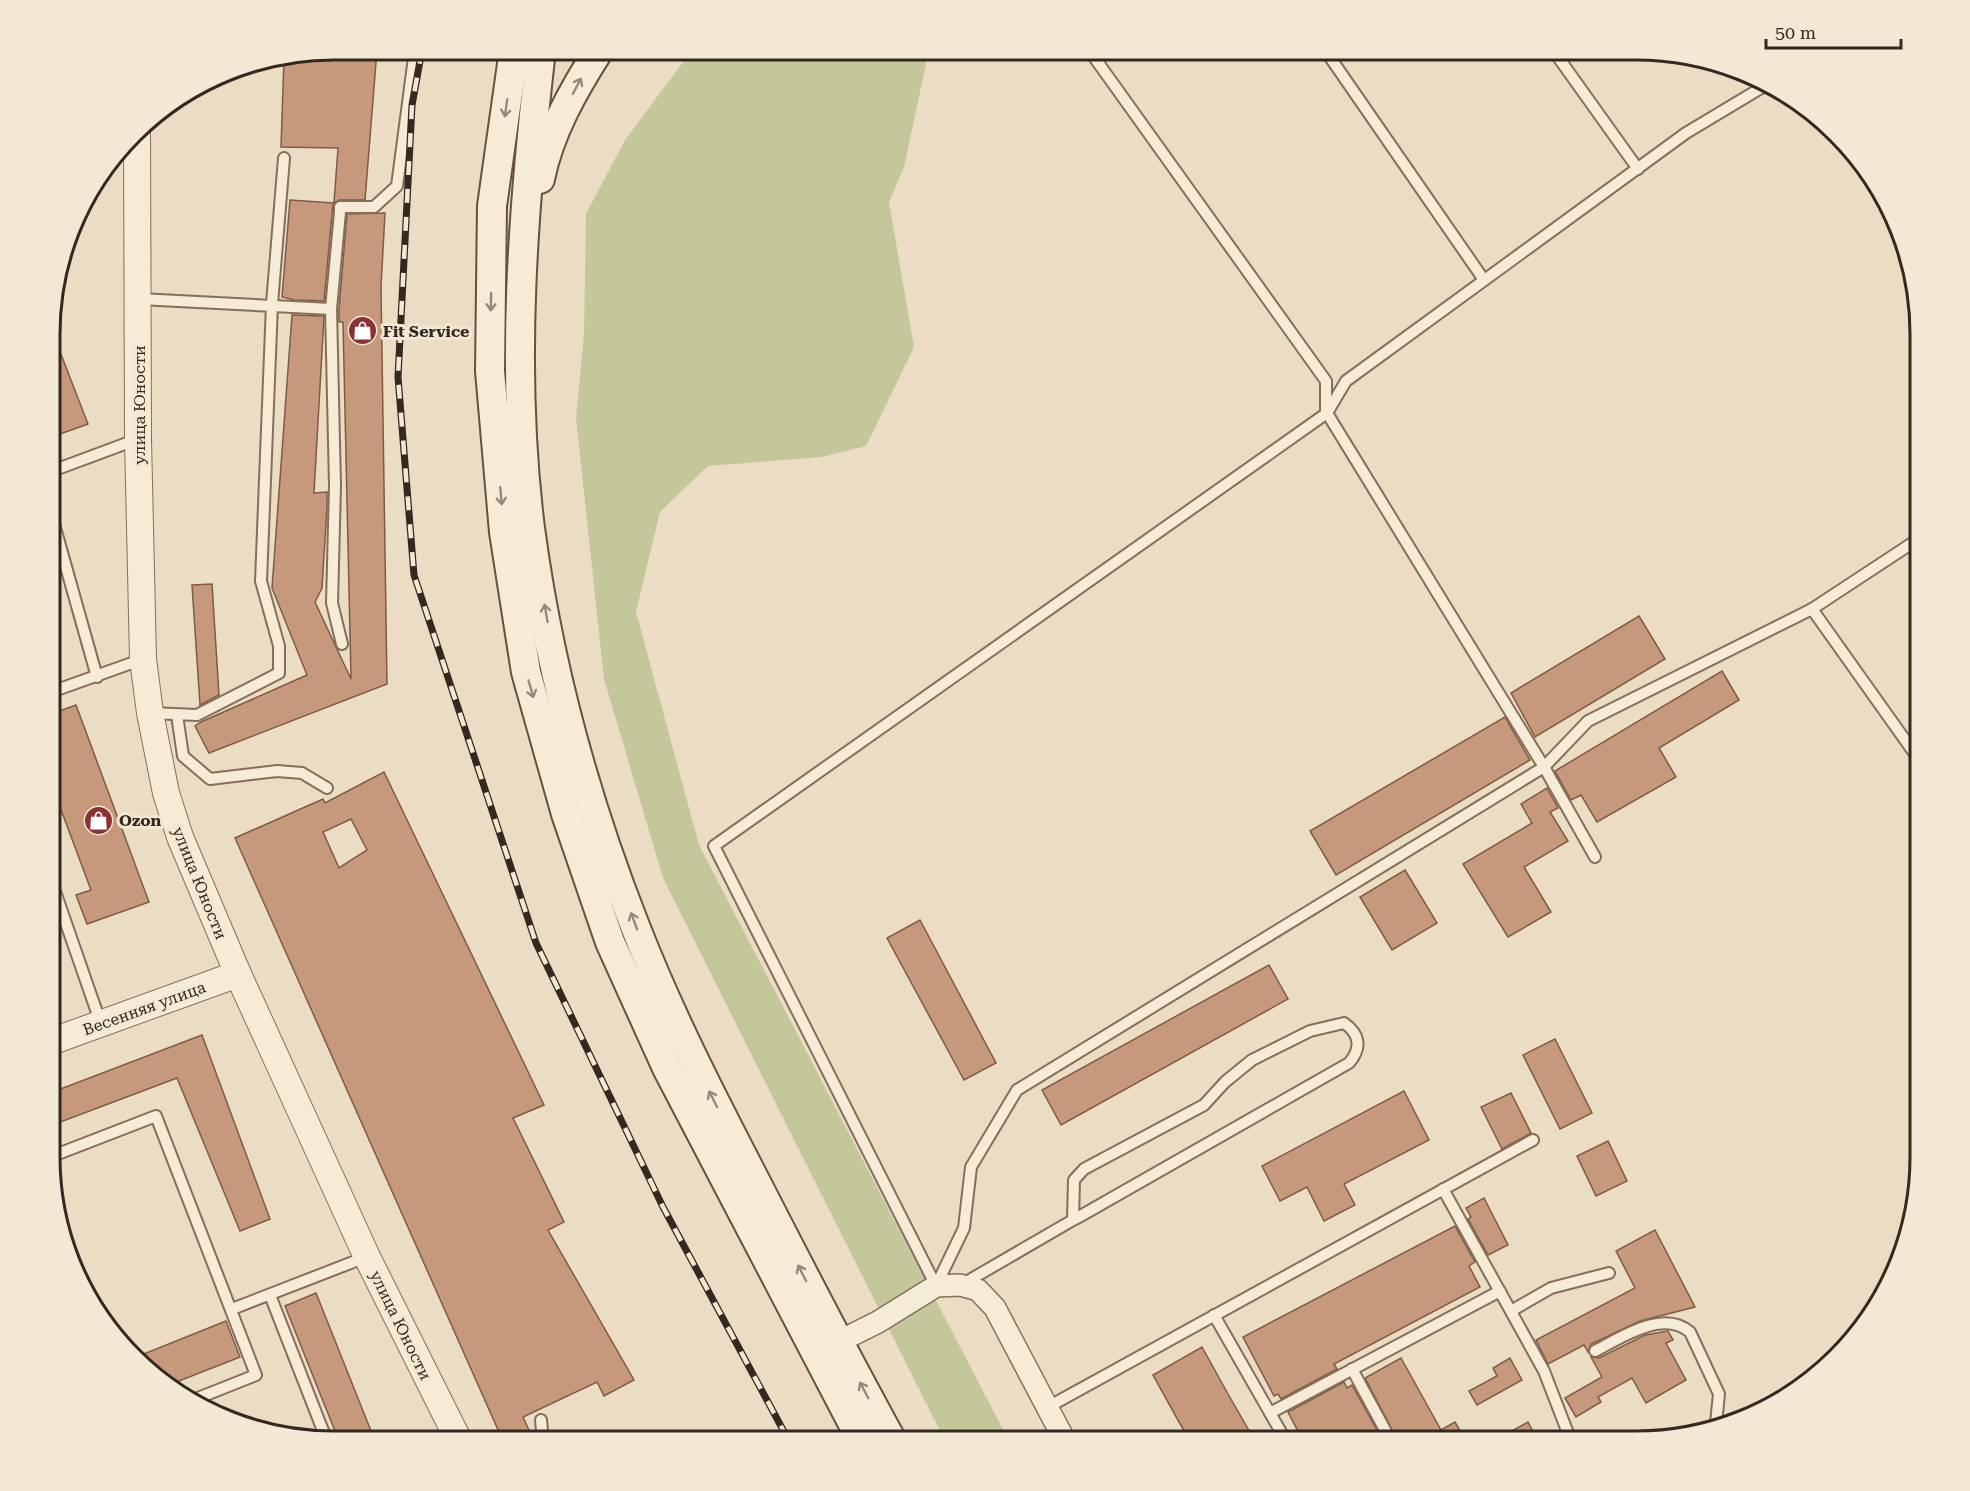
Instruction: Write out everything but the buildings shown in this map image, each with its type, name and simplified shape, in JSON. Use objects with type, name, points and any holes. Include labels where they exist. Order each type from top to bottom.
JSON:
[{"type":"main road","points":[[513,60],[492,206],[490,371],[504,532],[526,672],[566,814],[610,942],[667,1068],[857,1431]]},
{"type":"main road","points":[[540,60],[530,145],[519,382],[530,528],[555,669],[591,801],[635,926],[694,1064],[886,1431]]},
{"type":"main road","points":[[524,261],[543,159],[577,84],[593,60]]},
{"type":"street","name":"улица Юности","points":[[136,144],[139,299],[138,439],[143,659],[150,713],[166,793],[180,837],[238,974],[367,1257],[454,1431]]},
{"type":"street","name":"Весенняя улица","points":[[60,1037],[238,974]]},
{"type":"street","points":[[838,1342],[878,1322],[936,1286],[960,1285],[978,1290],[994,1308],[1060,1431]]},
{"type":"lane","points":[[342,644],[332,603],[335,486],[331,309],[340,207],[374,207],[398,186],[414,60]]},
{"type":"lane","points":[[1096,60],[1326,381],[1326,413],[1544,767],[1595,857]]},
{"type":"lane","points":[[1332,60],[1484,280]]},
{"type":"lane","points":[[1560,60],[1638,169]]},
{"type":"lane","points":[[936,1286],[714,846],[1326,413],[1346,381],[1686,134],[1759,89]]},
{"type":"lane","points":[[150,713],[197,715],[279,673],[279,646],[261,580],[272,304],[284,158]]},
{"type":"lane","points":[[139,299],[272,304],[331,309]]},
{"type":"lane","points":[[60,468],[138,439]]},
{"type":"lane","points":[[936,1286],[964,1228],[971,1167],[1017,1090],[1544,767],[1588,720],[1812,609],[1910,545]]},
{"type":"lane","points":[[60,548],[97,676]]},
{"type":"lane","points":[[1812,609],[1910,747]]},
{"type":"lane","points":[[60,689],[143,659]]},
{"type":"lane","points":[[177,715],[183,756],[210,779],[277,771],[302,773],[327,788]]},
{"type":"lane","points":[[60,906],[101,1024]]},
{"type":"lane","points":[[960,1285],[1074,1220],[1349,1063],[1356,1054],[1358,1042],[1354,1030],[1344,1023],[1317,1028],[1252,1060],[1225,1082],[1204,1105],[1084,1169],[1074,1180],[1074,1220]]},
{"type":"lane","points":[[60,1153],[156,1116],[256,1375],[202,1397]]},
{"type":"lane","points":[[1048,1407],[1533,1140]]},
{"type":"lane","points":[[1443,1189],[1544,1371],[1567,1431]]},
{"type":"lane","points":[[232,1309],[367,1257]]},
{"type":"lane","points":[[1511,1311],[1551,1288],[1610,1273]]},
{"type":"lane","points":[[1270,1413],[1500,1291]]},
{"type":"lane","points":[[270,1296],[323,1430]]},
{"type":"lane","points":[[1214,1316],[1280,1431]]},
{"type":"lane","points":[[1595,1351],[1621,1337],[1660,1323],[1682,1325],[1690,1332],[1719,1394],[1716,1419]]},
{"type":"lane","points":[[1352,1370],[1386,1431]]},
{"type":"lane","points":[[541,1420],[542,1431]]},
{"type":"green space","points":[[685,60],[927,60],[904,167],[889,202],[914,347],[866,446],[821,457],[708,466],[660,512],[636,612],[699,845],[1004,1431],[940,1431],[663,878],[604,679],[576,418],[584,335],[586,214],[625,140]]},
{"type":"railway","points":[[420,60],[412,105],[398,377],[414,575],[536,943],[663,1207],[784,1431]]},
{"type":"place","name":"Fit Service","points":[[362,331]]},
{"type":"place","name":"Ozon","points":[[98,820]]}]
